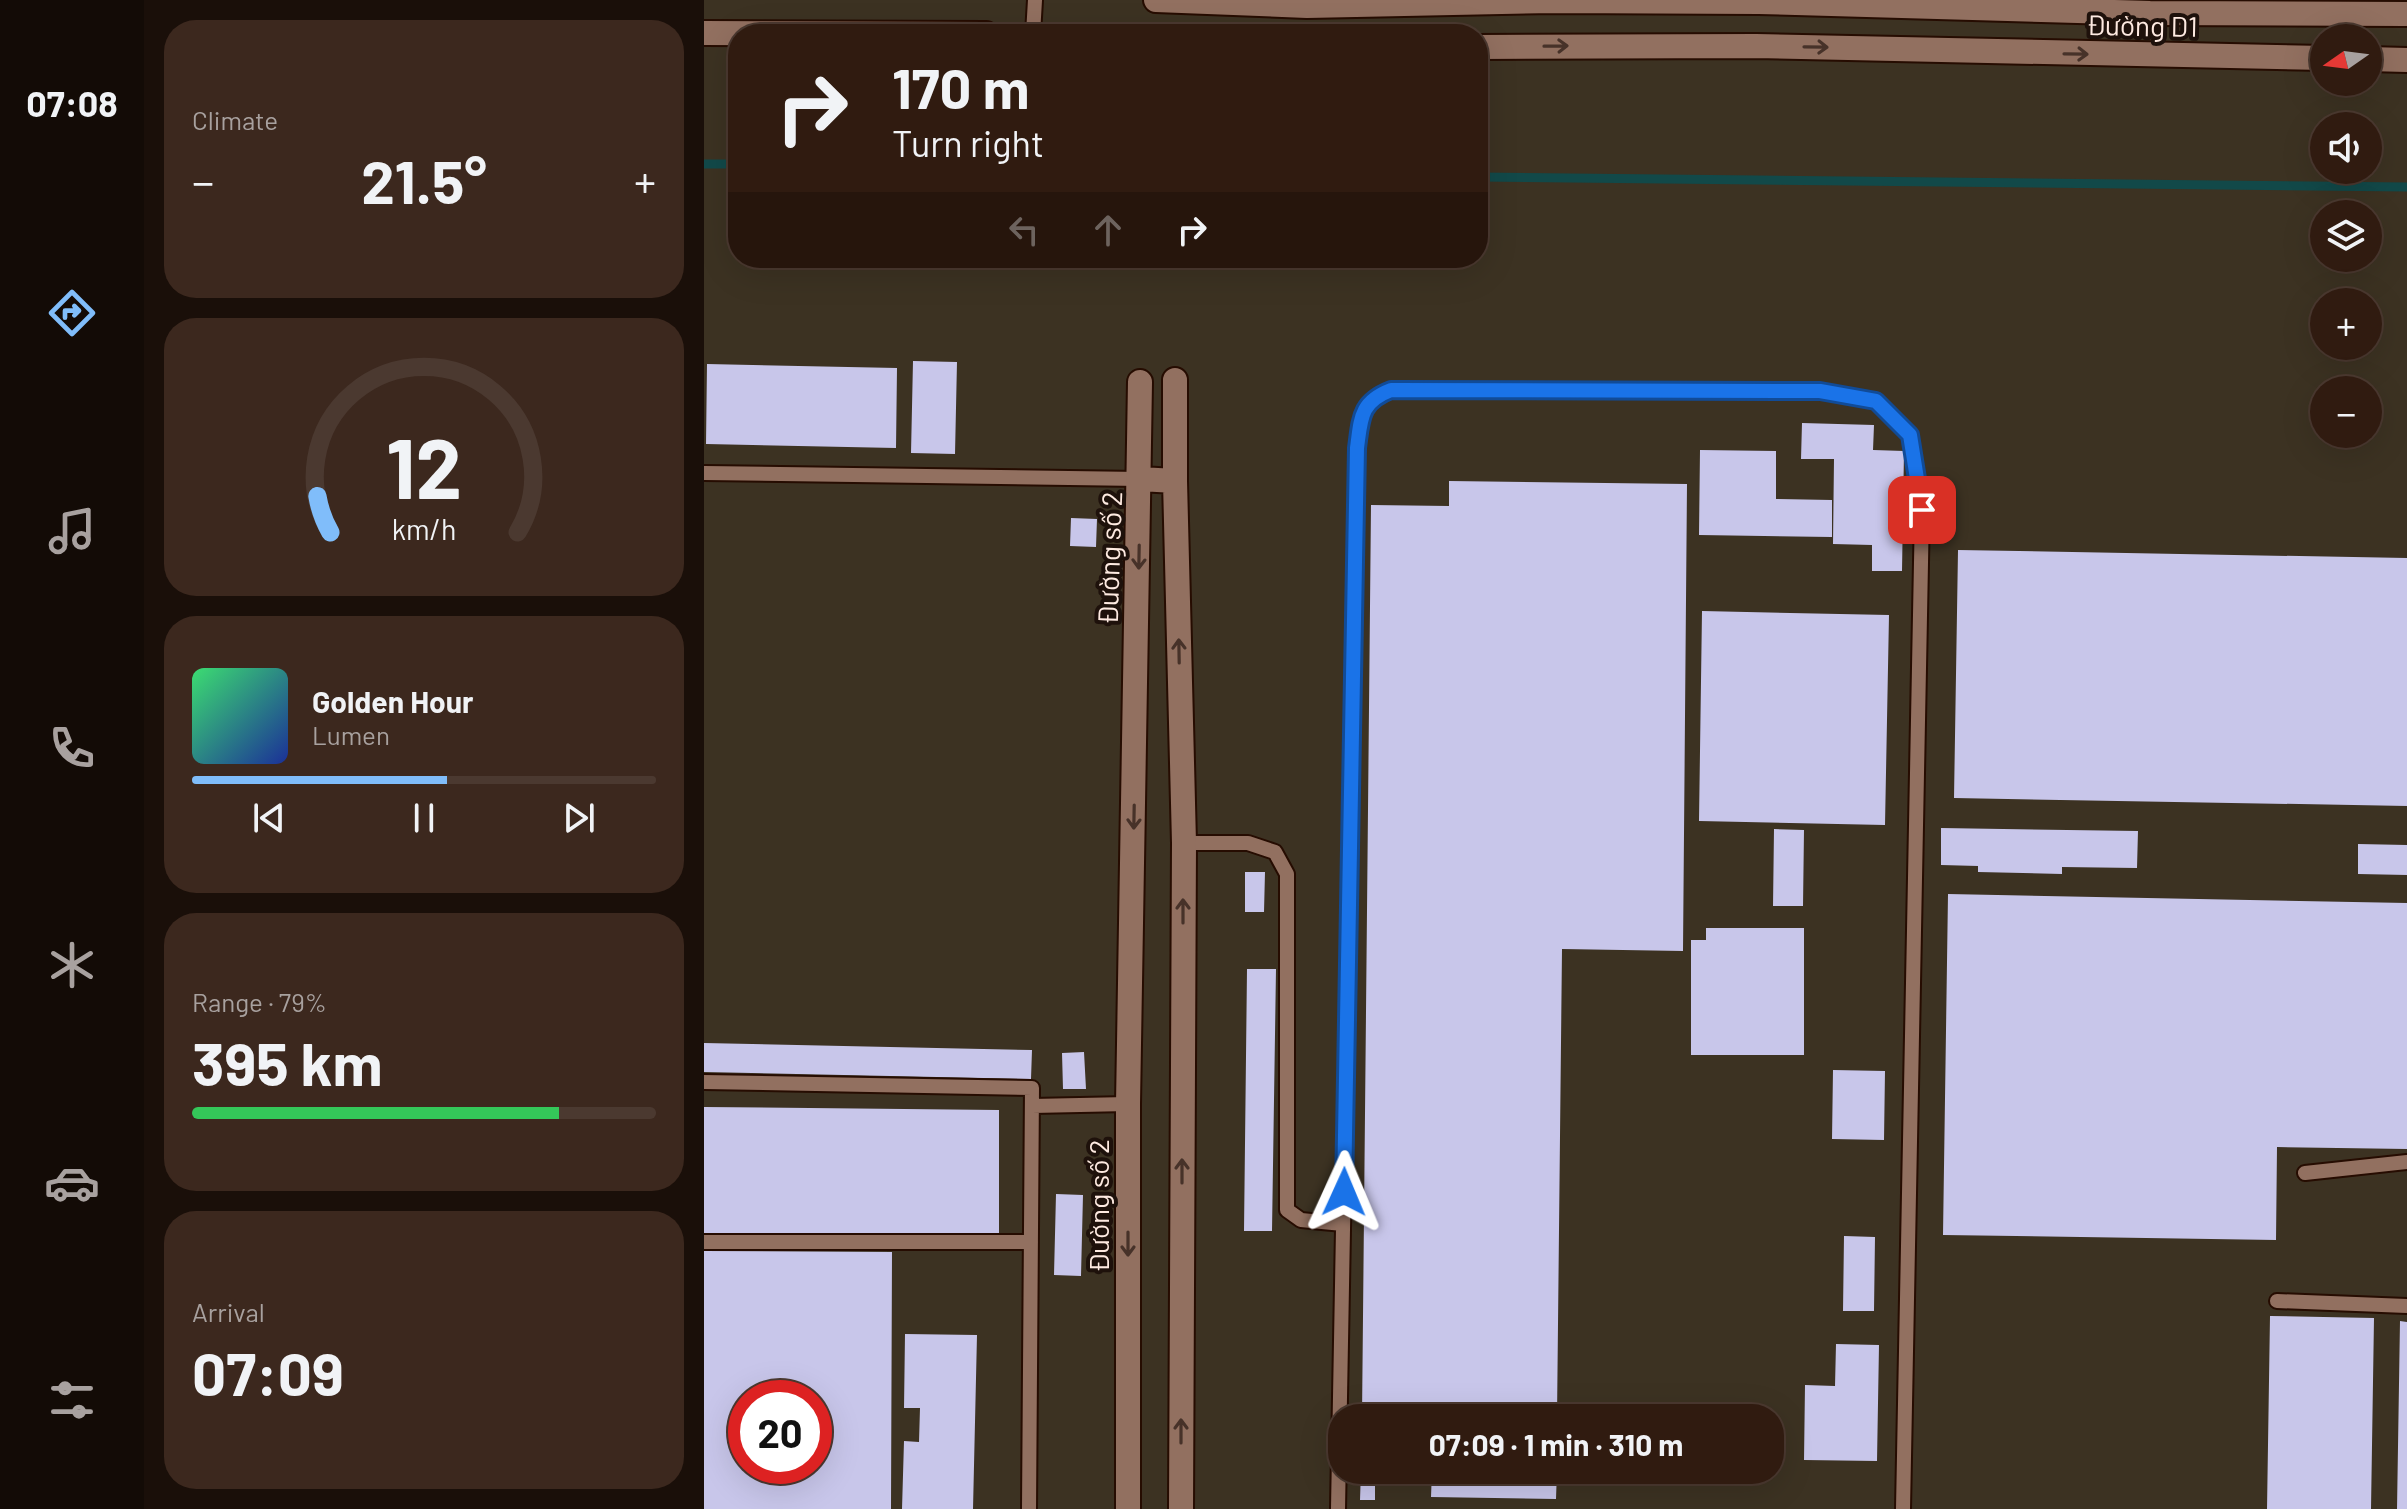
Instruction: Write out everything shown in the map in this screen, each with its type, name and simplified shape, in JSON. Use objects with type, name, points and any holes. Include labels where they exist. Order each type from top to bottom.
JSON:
[{"type":"street","name":"Đường D1","points":[[1156,0],[1307,6],[1554,1],[1759,2],[2150,13],[2407,14]]},
{"type":"street","points":[[1756,46],[1759,2]]},
{"type":"street","points":[[2150,13],[2151,55]]},
{"type":"street","points":[[704,33],[728,33]]},
{"type":"street","name":"Đường D1","points":[[1488,47],[1756,46],[2310,58]]},
{"type":"street","points":[[2382,59],[2407,60]]},
{"type":"street","points":[[1175,380],[1184,843],[1181,1509]]},
{"type":"street","points":[[1140,382],[1140,479]]},
{"type":"street","name":"Đường số 2","points":[[1128,1509],[1128,1104],[1140,479],[1175,481]]},
{"type":"lane","points":[[1034,24],[1035,0]]},
{"type":"lane","points":[[1338,1509],[1357,463],[1362,413],[1375,396],[1391,390],[1820,391],[1876,401],[1910,435],[1922,510],[1903,1509]]},
{"type":"lane","points":[[704,473],[1140,479]]},
{"type":"lane","points":[[1184,843],[1248,843],[1275,852],[1287,874],[1287,1210],[1301,1220],[1343,1224]]},
{"type":"lane","points":[[704,1082],[1032,1088],[1029,1509]]},
{"type":"lane","points":[[1032,1106],[1128,1104]]},
{"type":"lane","points":[[2305,1173],[2407,1162]]},
{"type":"lane","points":[[704,1242],[1031,1242]]},
{"type":"lane","points":[[2277,1301],[2407,1306]]},
{"type":"shaded area","points":[[704,0],[2407,0],[2407,1509],[704,1509]]},
{"type":"building","points":[[913,361],[957,362],[955,454],[911,453]]},
{"type":"building","points":[[707,364],[897,368],[896,448],[706,444]]},
{"type":"building","points":[[1802,423],[1874,425],[1873,450],[1904,451],[1902,571],[1872,571],[1872,545],[1833,544],[1834,459],[1801,459]]},
{"type":"building","points":[[1700,450],[1776,451],[1776,499],[1832,500],[1832,537],[1699,535]]},
{"type":"building","points":[[1449,481],[1687,484],[1683,951],[1562,949],[1557,1404],[1362,1404],[1371,505],[1449,506]]},
{"type":"building","points":[[1071,518],[1097,519],[1096,547],[1070,546]]},
{"type":"building","points":[[1958,550],[2407,558],[2407,806],[1954,798]]},
{"type":"building","points":[[1702,611],[1889,615],[1885,825],[1699,821]]},
{"type":"building","points":[[1941,828],[2138,831],[2137,868],[2062,867],[2062,874],[1978,872],[1978,866],[1941,865]]},
{"type":"building","points":[[1774,829],[1804,830],[1803,906],[1773,906]]},
{"type":"building","points":[[2358,844],[2407,845],[2407,875],[2358,874]]},
{"type":"building","points":[[1245,872],[1265,872],[1264,912],[1245,912]]},
{"type":"building","points":[[1948,894],[2407,903],[2407,1149],[2277,1147],[2276,1240],[1943,1235]]},
{"type":"building","points":[[1706,928],[1804,928],[1804,1055],[1691,1055],[1691,940],[1706,940]]},
{"type":"building","points":[[1247,969],[1276,969],[1272,1231],[1244,1231]]},
{"type":"building","points":[[704,1043],[1032,1050],[1031,1079],[704,1072]]},
{"type":"building","points":[[1084,1052],[1086,1089],[1063,1089],[1062,1053]]},
{"type":"building","points":[[1833,1070],[1885,1071],[1884,1140],[1832,1139]]},
{"type":"building","points":[[704,1107],[999,1110],[999,1239],[704,1236]]},
{"type":"building","points":[[1056,1194],[1083,1195],[1081,1276],[1054,1275]]},
{"type":"building","points":[[1844,1236],[1875,1237],[1874,1311],[1843,1311]]},
{"type":"building","points":[[704,1251],[892,1252],[891,1509],[704,1509]]},
{"type":"building","points":[[2270,1316],[2374,1318],[2371,1509],[2267,1509]]},
{"type":"building","points":[[2400,1321],[2407,1322],[2407,1509],[2397,1509]]},
{"type":"building","points":[[905,1334],[977,1335],[973,1509],[902,1509],[904,1441],[919,1442],[920,1408],[904,1408]]},
{"type":"building","points":[[1836,1344],[1879,1345],[1877,1461],[1804,1460],[1805,1385],[1835,1386]]},
{"type":"building","points":[[1361,1484],[1375,1484],[1375,1500],[1360,1500]]},
{"type":"building","points":[[1431,1484],[1557,1484],[1556,1499],[1431,1497]]},
{"type":"waterway","points":[[704,164],[728,164]]},
{"type":"waterway","points":[[1488,177],[2407,187]]},
{"type":"route","points":[[1344,1192],[1357,448],[1362,413],[1375,396],[1391,390],[1820,391],[1876,401],[1910,435],[1922,510]]}]
